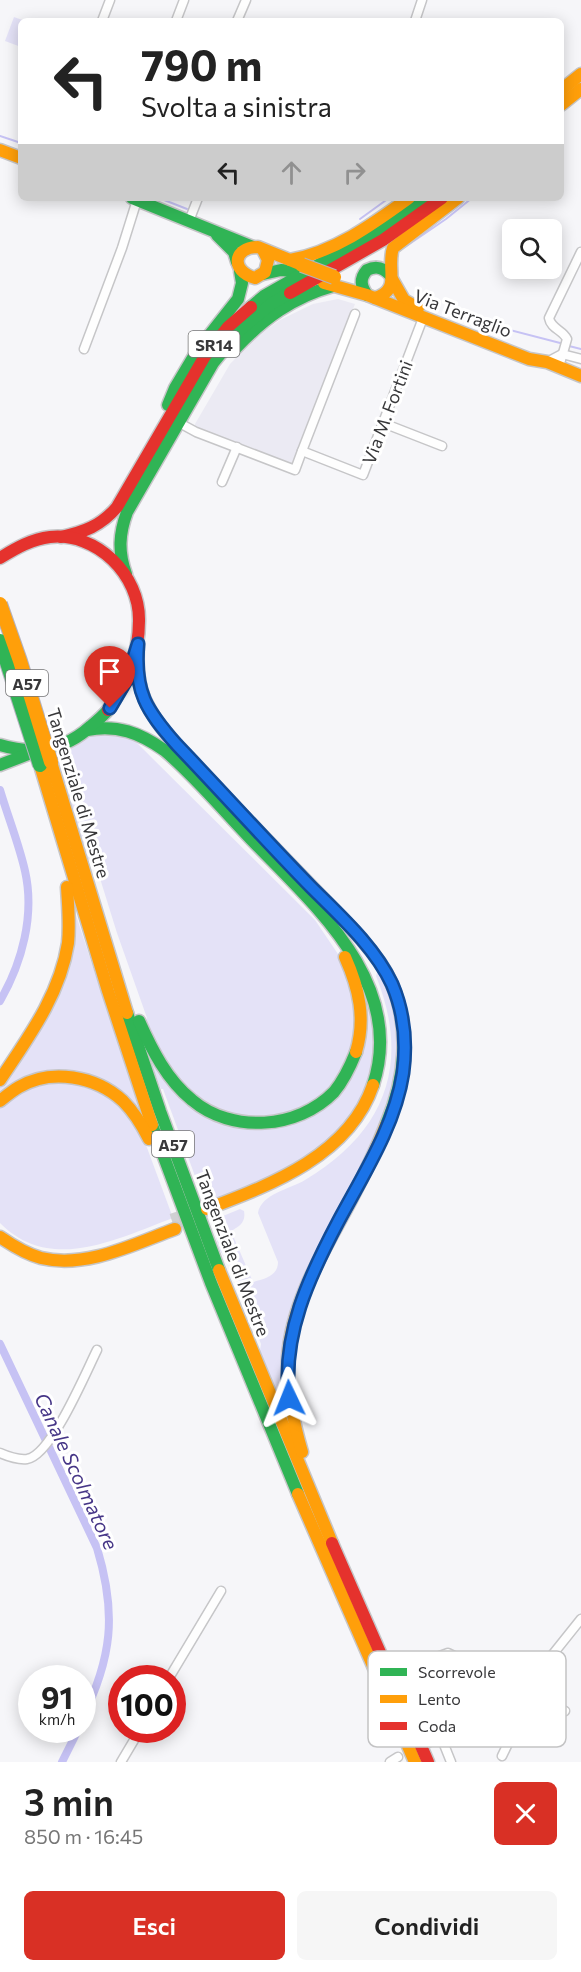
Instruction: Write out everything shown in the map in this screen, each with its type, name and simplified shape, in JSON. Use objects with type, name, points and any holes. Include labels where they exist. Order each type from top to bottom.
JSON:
[{"type":"main road","points":[[564,99],[581,74]]},
{"type":"main road","points":[[564,99],[581,89]]},
{"type":"main road","points":[[0,150],[18,157]]},
{"type":"main road","name":"Via Terraglio","points":[[142,201],[191,215],[234,252],[239,267]]},
{"type":"main road","points":[[312,274],[309,257],[333,246],[405,201]]},
{"type":"main road","name":"SR14","points":[[180,427],[213,363],[232,339],[261,311],[421,201]]},
{"type":"main road","name":"SR14","points":[[0,558],[19,546],[33,541],[86,532],[103,522],[117,507],[194,374],[217,340],[235,321],[254,304],[390,236],[438,201]]},
{"type":"main road","points":[[392,278],[386,269],[372,267],[364,272],[361,284],[371,296],[382,297],[389,292],[392,278],[390,257],[393,248],[454,201]]},
{"type":"main road","name":"Via Terraglio","points":[[212,231],[258,248],[312,274],[530,359],[556,355]]},
{"type":"main road","points":[[258,248],[268,261],[267,269],[255,278],[249,277],[239,267],[242,251],[258,248]]},
{"type":"main road","name":"SR14","points":[[136,474],[145,447],[175,388],[204,341],[238,299],[242,283],[239,267]]},
{"type":"main road","name":"Via Terraglio","points":[[263,274],[281,270],[345,279],[364,272]]},
{"type":"main road","name":"SR14","points":[[0,765],[25,754],[67,742],[87,730],[104,714],[120,693],[130,672],[138,644],[140,626],[138,602],[120,556],[120,534],[127,512],[153,466],[226,360],[260,324],[278,310],[320,289],[312,274]]},
{"type":"main road","name":"Via Terraglio","points":[[392,278],[408,304],[532,354],[556,355],[581,376]]},
{"type":"main road","points":[[260,324],[312,299],[330,294],[349,297],[414,319],[423,318]]},
{"type":"main road","name":"SR14","points":[[62,537],[81,540],[101,549],[117,562],[126,574]]},
{"type":"main road","name":"Tangenziale di Mestre","points":[[0,604],[20,661],[60,833],[93,948],[141,1092],[183,1211],[266,1420],[368,1654]]},
{"type":"main road","name":"Tangenziale di Mestre","points":[[0,641],[93,903],[160,1112],[259,1371],[380,1651]]},
{"type":"main road","name":"A57","points":[[138,644],[136,666],[138,685],[154,717],[177,745],[363,942],[389,978],[402,1016],[405,1047],[403,1073],[393,1110],[371,1160],[316,1265],[292,1329],[288,1371],[291,1408],[299,1443],[314,1482],[321,1517]]},
{"type":"main road","name":"A57","points":[[87,730],[105,727],[121,728],[145,738],[164,750],[314,906],[353,956],[372,994],[379,1020],[382,1040],[381,1061],[376,1081],[356,1120],[319,1155],[278,1180],[209,1213],[282,1187],[322,1163],[363,1123],[379,1097],[385,1082],[389,1066],[390,1045],[388,1023],[380,991],[371,970],[348,935],[311,887]]},
{"type":"main road","name":"SR14","points":[[0,746],[18,750],[42,750]]},
{"type":"main road","name":"A57","points":[[0,1080],[45,1011],[57,988],[63,968],[69,937],[70,912],[60,833]]},
{"type":"main road","name":"A57","points":[[93,903],[109,932],[142,1027],[177,1084],[196,1104],[213,1113],[231,1119],[261,1123],[278,1122],[296,1117],[317,1106],[341,1082],[358,1050],[362,1020],[356,984],[340,948],[314,906]]},
{"type":"main road","name":"A57","points":[[0,1101],[18,1087],[53,1076],[79,1077],[103,1086],[126,1103],[141,1121],[170,1195],[183,1211]]},
{"type":"main road","points":[[0,1226],[12,1236],[31,1246],[48,1251],[72,1252],[174,1225],[102,1254],[62,1261],[35,1257],[0,1237]]},
{"type":"main road","name":"Tangenziale di Mestre","points":[[408,1747],[415,1762]]},
{"type":"main road","name":"Tangenziale di Mestre","points":[[421,1747],[428,1762]]},
{"type":"street","points":[[103,18],[110,0]]},
{"type":"street","points":[[177,18],[184,0]]},
{"type":"street","points":[[238,18],[246,0]]},
{"type":"street","points":[[416,18],[422,0]]},
{"type":"street","name":"Via Terraglio","points":[[84,349],[122,248],[134,201]]},
{"type":"street","points":[[191,215],[197,201]]},
{"type":"street","points":[[581,252],[549,318],[552,326],[566,336],[556,355],[581,358]]},
{"type":"street","points":[[180,427],[295,470],[355,314]]},
{"type":"street","name":"Via M. Fortini","points":[[302,451],[363,475],[423,318]]},
{"type":"street","points":[[383,423],[442,446]]},
{"type":"street","points":[[222,482],[237,447]]},
{"type":"street","points":[[0,1453],[12,1458],[29,1459],[41,1452],[54,1436],[97,1350]]},
{"type":"street","points":[[177,1665],[221,1591]]},
{"type":"street","points":[[555,1651],[581,1619]]},
{"type":"street","points":[[121,1762],[132,1743]]},
{"type":"street","points":[[445,1747],[451,1762]]},
{"type":"street","points":[[501,1756],[506,1747]]},
{"type":"shaded area","points":[[14,17],[18,18],[18,46],[5,41]]},
{"type":"shaded area","points":[[338,299],[355,304],[291,467],[195,428],[195,424],[230,364],[256,337],[280,320],[313,304]]},
{"type":"shaded area","points":[[108,733],[127,737],[136,742],[315,920],[340,957],[351,982],[359,1028],[331,1092],[270,1121],[211,1111],[174,1076],[145,1023],[147,1018],[98,872],[88,859],[56,753],[97,734]]},
{"type":"shaded area","points":[[76,915],[138,1105],[136,1108],[73,1074],[0,1098],[0,1084],[38,1027]]},
{"type":"shaded area","points":[[377,973],[381,973],[400,1032],[394,1097],[300,1297],[285,1410],[283,1411],[259,1356],[261,1344],[229,1263],[220,1251],[211,1221],[240,1209],[244,1211],[242,1223],[231,1231],[253,1282],[262,1280],[276,1271],[278,1262],[258,1213],[260,1206],[270,1197],[305,1180],[333,1161],[355,1140],[372,1117],[384,1093],[390,1066],[391,1038]]},
{"type":"shaded area","points":[[370,1004],[377,1047],[362,1102],[314,1155],[206,1206],[163,1089],[161,1089],[151,1064],[155,1063],[178,1092],[260,1128],[343,1088],[362,1006]]},
{"type":"shaded area","points":[[62,1081],[107,1094],[139,1126],[173,1218],[107,1242],[84,1248],[62,1249],[41,1247],[20,1238],[0,1223],[0,1108],[23,1090]]},
{"type":"waterway","points":[[0,136],[18,142]]},
{"type":"waterway","points":[[167,201],[187,209]]},
{"type":"waterway","points":[[360,219],[385,201]]},
{"type":"waterway","points":[[405,247],[468,201]]},
{"type":"waterway","points":[[460,317],[564,344]]},
{"type":"waterway","points":[[569,346],[581,349]]},
{"type":"waterway","name":"Canale Scolmatore","points":[[0,790],[23,861],[28,888],[28,905],[20,955],[0,1001]]},
{"type":"waterway","name":"Canale Scolmatore","points":[[0,1344],[97,1548],[109,1615],[105,1655],[96,1686]]},
{"type":"waterway","name":"Canale Scolmatore","points":[[62,1762],[72,1743]]},
{"type":"tunnel","points":[[172,1221],[196,1213]]},
{"type":"traffic: fast","points":[[139,201],[253,247]]},
{"type":"traffic: fast","points":[[251,307],[264,296],[376,232],[421,201]]},
{"type":"traffic: fast","points":[[217,235],[234,252],[237,262]]},
{"type":"traffic: fast","points":[[367,295],[362,282],[367,270],[380,268],[391,276]]},
{"type":"traffic: fast","points":[[263,274],[281,270],[292,271]]},
{"type":"traffic: fast","points":[[168,405],[175,388],[197,351],[238,299],[242,283],[240,271]]},
{"type":"traffic: fast","points":[[235,349],[256,328],[280,310],[305,296],[333,286]]},
{"type":"traffic: fast","points":[[126,574],[120,543],[127,512],[213,363],[241,329],[271,304],[290,293]]},
{"type":"traffic: fast","points":[[0,641],[40,765]]},
{"type":"traffic: fast","points":[[138,644],[141,688],[152,714],[168,736],[354,931],[387,973],[401,1015],[403,1052],[398,1089],[386,1125]]},
{"type":"traffic: fast","points":[[0,745],[24,750],[59,745],[81,734],[108,710]]},
{"type":"traffic: fast","points":[[87,730],[108,728],[128,731],[164,750],[326,918],[348,948],[366,979],[377,1013],[380,1048],[373,1085]]},
{"type":"traffic: fast","points":[[0,765],[31,753]]},
{"type":"traffic: fast","points":[[127,1013],[160,1111],[219,1270]]},
{"type":"traffic: fast","points":[[139,1021],[161,1064],[183,1092],[208,1111],[245,1122],[264,1123],[284,1120],[302,1114],[319,1104],[338,1087],[356,1052]]},
{"type":"traffic: fast","points":[[152,1125],[211,1283],[298,1494]]},
{"type":"traffic: slow","points":[[564,88],[581,74]]},
{"type":"traffic: slow","points":[[564,103],[581,89]]},
{"type":"traffic: slow","points":[[0,150],[18,157]]},
{"type":"traffic: slow","points":[[290,260],[323,251],[338,244],[405,201]]},
{"type":"traffic: slow","points":[[375,298],[388,290],[391,284],[393,248],[454,201]]},
{"type":"traffic: slow","points":[[263,250],[268,260],[265,272],[255,278],[241,270],[238,265],[239,255],[250,248],[258,247],[302,265]]},
{"type":"traffic: slow","points":[[302,265],[334,277]]},
{"type":"traffic: slow","points":[[392,279],[404,300],[418,308]]},
{"type":"traffic: slow","points":[[324,283],[367,295],[529,359],[547,362],[581,376]]},
{"type":"traffic: slow","points":[[0,604],[51,762]]},
{"type":"traffic: slow","points":[[51,762],[127,1013]]},
{"type":"traffic: slow","points":[[40,765],[108,991],[152,1125]]},
{"type":"traffic: slow","points":[[0,1080],[42,1015],[58,980],[68,943],[67,887]]},
{"type":"traffic: slow","points":[[345,957],[360,1004],[361,1016],[356,1052]]},
{"type":"traffic: slow","points":[[0,1101],[19,1087],[45,1078],[59,1076],[87,1081],[112,1092],[123,1101],[138,1119],[149,1139]]},
{"type":"traffic: slow","points":[[207,1209],[281,1178],[305,1165],[327,1149],[346,1131],[362,1110],[373,1085]]},
{"type":"traffic: slow","points":[[302,1452],[293,1417],[288,1381],[288,1357],[296,1315],[311,1276],[361,1181],[386,1125]]},
{"type":"traffic: slow","points":[[0,1237],[35,1256],[58,1261],[92,1258],[175,1229]]},
{"type":"traffic: slow","points":[[219,1270],[332,1543]]},
{"type":"traffic: slow","points":[[298,1494],[368,1654]]},
{"type":"traffic: slow","points":[[408,1747],[415,1762]]},
{"type":"traffic: jam","points":[[290,293],[383,240],[438,201]]},
{"type":"traffic: jam","points":[[61,537],[92,527],[105,519],[117,507],[205,356],[228,327],[251,307]]},
{"type":"traffic: jam","points":[[0,558],[18,547],[37,540],[67,537],[99,549],[124,573],[137,604],[139,621],[137,646],[131,668],[108,710]]},
{"type":"traffic: jam","points":[[332,1543],[379,1651]]},
{"type":"traffic: jam","points":[[421,1747],[428,1762]]},
{"type":"route","points":[[110,708],[127,679],[138,644],[136,666],[138,685],[154,717],[177,745],[371,951],[393,986],[404,1024],[403,1073],[393,1110],[377,1148],[310,1277],[292,1329],[288,1371],[289,1398]]}]
